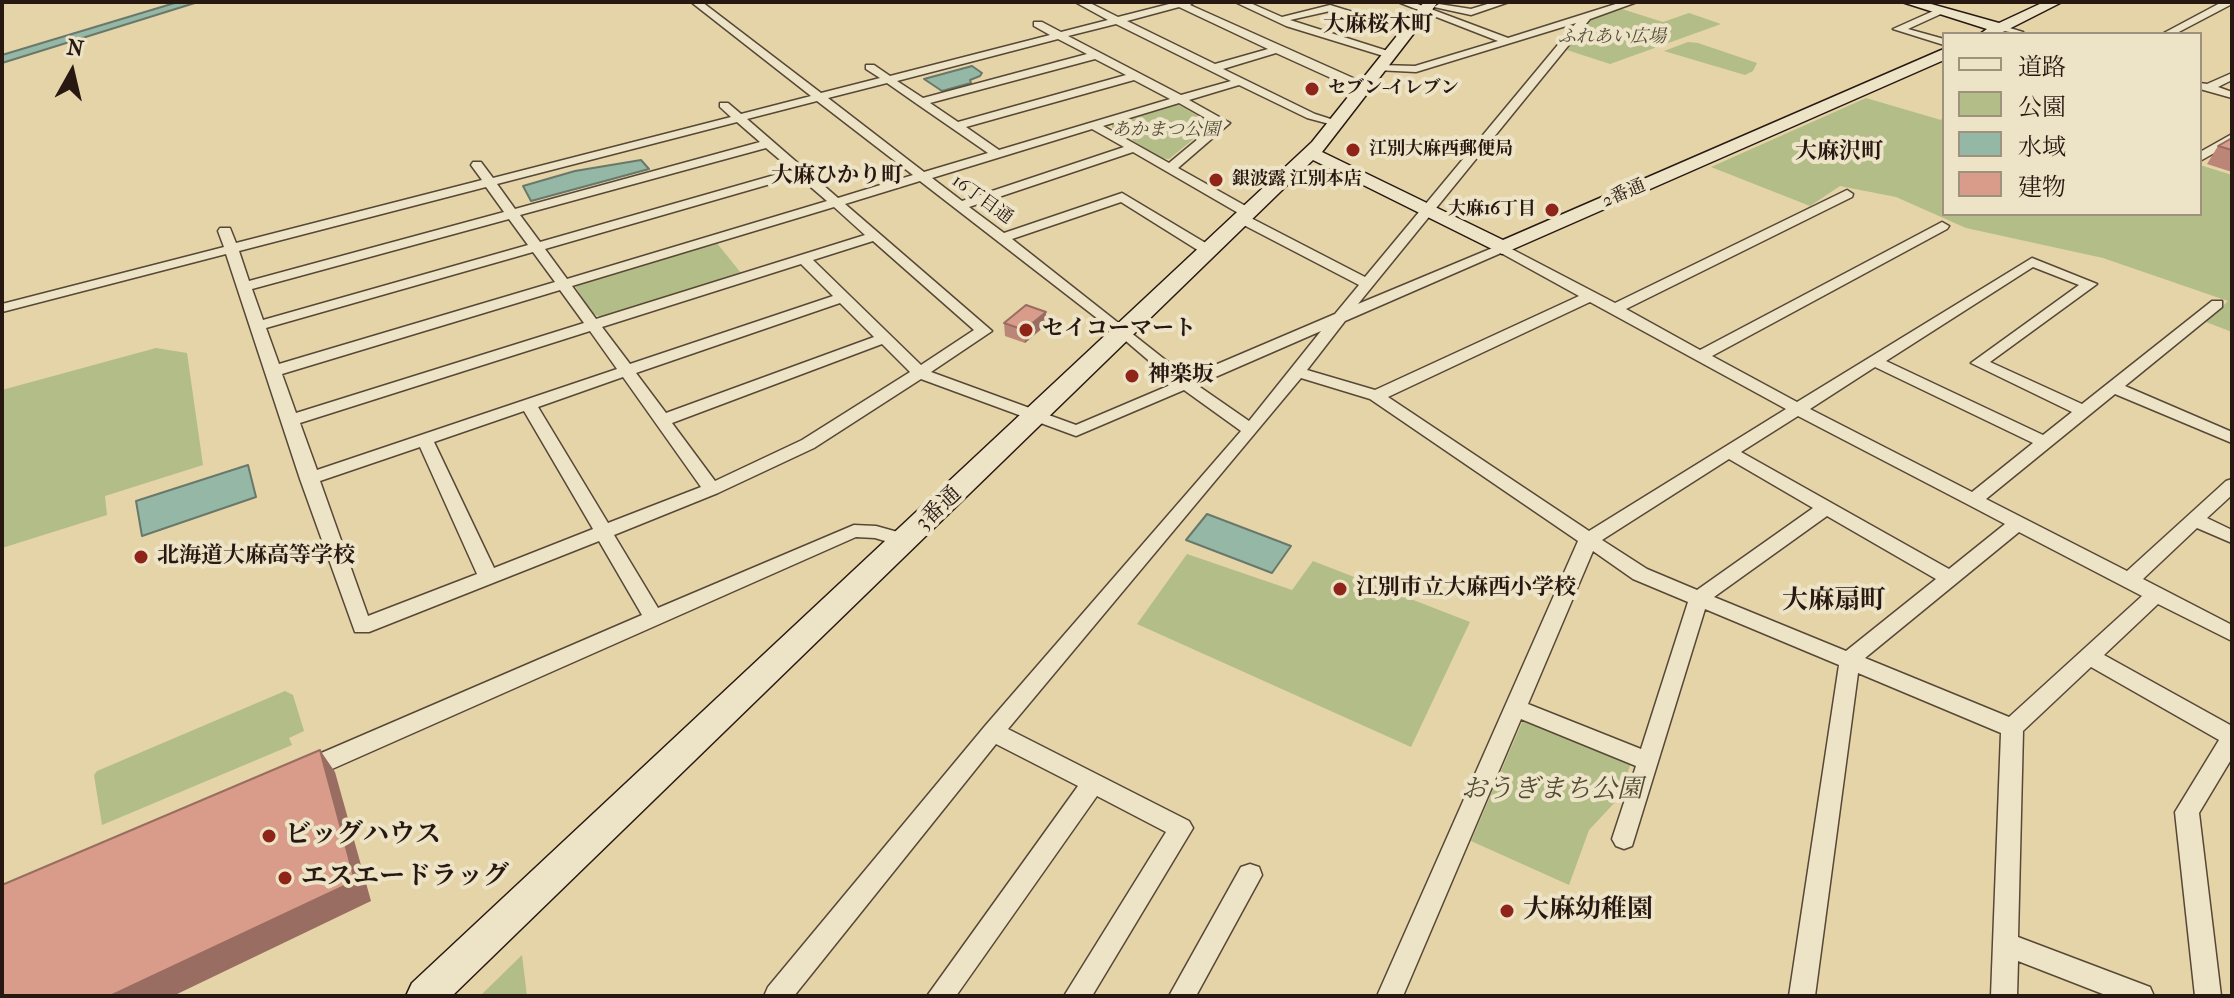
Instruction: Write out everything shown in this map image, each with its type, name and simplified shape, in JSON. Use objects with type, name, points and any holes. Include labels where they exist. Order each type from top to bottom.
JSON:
[{"type":"main road","points":[[1909,2],[1994,31],[2055,2]]},
{"type":"main road","name":"3番通","points":[[425,996],[1209,251],[1337,123],[1428,6]]},
{"type":"main road","name":"2番通","points":[[1502,248],[1942,55]]},
{"type":"main road","points":[[1308,153],[1332,161],[1502,248]]},
{"type":"street","name":"16丁目通","points":[[696,2],[1125,333],[1187,385],[1251,430]]},
{"type":"street","points":[[1080,2],[1311,116],[1337,123]]},
{"type":"street","points":[[1240,2],[1385,61],[1416,69],[1632,2]]},
{"type":"street","points":[[1403,2],[1471,12],[1504,2]]},
{"type":"street","points":[[2171,32],[2229,2]]},
{"type":"street","points":[[2,308],[1184,3],[1346,81],[1365,86]]},
{"type":"street","points":[[1428,6],[1505,40]]},
{"type":"street","points":[[1280,20],[1330,8],[1409,31]]},
{"type":"street","points":[[1940,11],[1898,29],[1942,41]]},
{"type":"street","points":[[777,996],[993,732],[1251,430],[1344,317],[1427,208],[1587,17]]},
{"type":"street","points":[[1038,24],[1224,123],[1170,168]]},
{"type":"street","points":[[1214,68],[1277,49]]},
{"type":"street","points":[[921,102],[1096,55]]},
{"type":"street","points":[[870,67],[996,153]]},
{"type":"street","points":[[957,126],[1135,76]]},
{"type":"street","points":[[2204,87],[2232,76]]},
{"type":"street","points":[[274,371],[1241,81]]},
{"type":"street","points":[[2204,87],[2232,95]]},
{"type":"street","points":[[225,231],[362,627],[712,489],[808,444],[984,331],[724,105]]},
{"type":"street","points":[[1093,125],[1368,284]]},
{"type":"street","points":[[2202,156],[2232,138]]},
{"type":"street","points":[[244,287],[767,144]]},
{"type":"street","points":[[958,206],[1134,148]]},
{"type":"street","points":[[477,165],[712,489]]},
{"type":"street","points":[[258,326],[799,172]]},
{"type":"street","points":[[1615,309],[1847,194]]},
{"type":"street","points":[[1002,238],[1122,197],[1209,251]]},
{"type":"street","points":[[1700,356],[1942,226]]},
{"type":"street","points":[[291,420],[875,236]]},
{"type":"street","points":[[804,259],[920,373],[1076,431],[1502,248],[1798,409],[2232,634]]},
{"type":"street","points":[[1390,996],[1588,540],[2032,262],[2090,284],[1979,363],[2083,411]]},
{"type":"street","points":[[1376,396],[1590,296]]},
{"type":"street","points":[[309,479],[843,297]]},
{"type":"street","points":[[1973,500],[2217,304]]},
{"type":"street","points":[[661,421],[885,338]]},
{"type":"street","points":[[1874,361],[2045,442]]},
{"type":"street","points":[[1298,372],[1376,396],[1640,574],[2012,728]]},
{"type":"street","points":[[2113,387],[2232,438]]},
{"type":"street","points":[[529,405],[654,618]]},
{"type":"street","points":[[425,440],[489,578]]},
{"type":"street","points":[[1729,452],[1950,578]]},
{"type":"street","points":[[2129,581],[2232,485]]},
{"type":"street","points":[[1624,839],[1699,598],[1827,507]]},
{"type":"street","points":[[2195,520],[2232,537]]},
{"type":"street","points":[[1802,996],[1850,659],[2018,523]]},
{"type":"street","points":[[291,776],[854,531],[876,532],[905,541]]},
{"type":"street","points":[[2004,996],[2012,728],[2155,595]]},
{"type":"street","points":[[2089,656],[2232,738],[2187,812],[2208,996]]},
{"type":"street","points":[[1515,708],[1648,761]]},
{"type":"street","points":[[993,732],[1181,828],[1077,996]]},
{"type":"street","points":[[940,996],[1094,782]]},
{"type":"street","points":[[1182,996],[1250,875]]},
{"type":"street","points":[[2006,944],[2141,996]]},
{"type":"green space","name":"ふれあい広場","points":[[1622,9],[1663,22],[1689,13],[1721,24],[1610,64],[1567,50],[1590,19]]},
{"type":"green space","points":[[1688,42],[1757,63],[1753,71],[1745,75],[1664,51]]},
{"type":"green space","points":[[1866,98],[1942,118],[1942,216],[2202,216],[2202,166],[2232,175],[2232,332],[2206,322],[2228,301],[2103,258],[1966,228],[1896,197],[1840,186],[1810,206],[1711,167]]},
{"type":"green space","name":"あかまつ公園","points":[[1171,104],[1179,105],[1212,124],[1169,159],[1161,158],[1112,128],[1112,123]]},
{"type":"green space","points":[[716,242],[741,273],[602,317],[592,314],[575,286]]},
{"type":"green space","points":[[156,348],[187,353],[203,465],[105,496],[107,515],[2,548],[2,390]]},
{"type":"green space","points":[[1187,554],[1292,590],[1313,561],[1470,622],[1411,747],[1137,624]]},
{"type":"green space","points":[[285,691],[293,695],[304,731],[289,738],[292,745],[102,825],[94,775],[97,771]]},
{"type":"green space","name":"おうぎまち公園","points":[[1523,720],[1631,763],[1618,799],[1589,830],[1569,885],[1471,841]]},
{"type":"green space","points":[[522,955],[527,996],[480,996]]},
{"type":"water","points":[[178,2],[198,2],[2,63],[2,55]]},
{"type":"water","points":[[972,66],[982,73],[980,76],[970,80],[971,83],[942,91],[924,79]]},
{"type":"water","points":[[641,160],[649,169],[531,201],[523,186],[575,171]]},
{"type":"water","points":[[248,465],[256,497],[142,536],[136,501]]},
{"type":"water","points":[[1207,514],[1291,546],[1272,573],[1186,540]]},
{"type":"building","points":[[2232,138],[2232,150],[2218,146]]},
{"type":"building","points":[[1026,305],[1046,312],[1024,330],[1004,323]]},
{"type":"building","name":"ビッグハウス","points":[[320,750],[355,881],[110,996],[2,996],[2,885]]},
{"type":"place","name":"セブン-イレブン","points":[[1312,89]]},
{"type":"place","name":"江別大麻西郵便局","points":[[1353,150]]},
{"type":"place","name":"銀波露 江別本店","points":[[1216,180]]},
{"type":"place","name":"大麻16丁目","points":[[1552,210]]},
{"type":"place","name":"セイコーマート","points":[[1026,330]]},
{"type":"place","name":"神楽坂","points":[[1132,376]]},
{"type":"place","name":"北海道大麻高等学校","points":[[141,557]]},
{"type":"place","name":"江別市立大麻西小学校","points":[[1340,589]]},
{"type":"place","name":"ビッグハウス","points":[[269,836]]},
{"type":"place","name":"エスエードラッグ","points":[[285,878]]},
{"type":"place","name":"大麻幼稚園","points":[[1507,911]]},
{"type":"district","name":"大麻桜木町","points":[[1378,26]]},
{"type":"district","name":"大麻沢町","points":[[1839,153]]},
{"type":"district","name":"大麻ひかり町","points":[[837,177]]},
{"type":"district","name":"大麻扇町","points":[[1834,602]]}]
